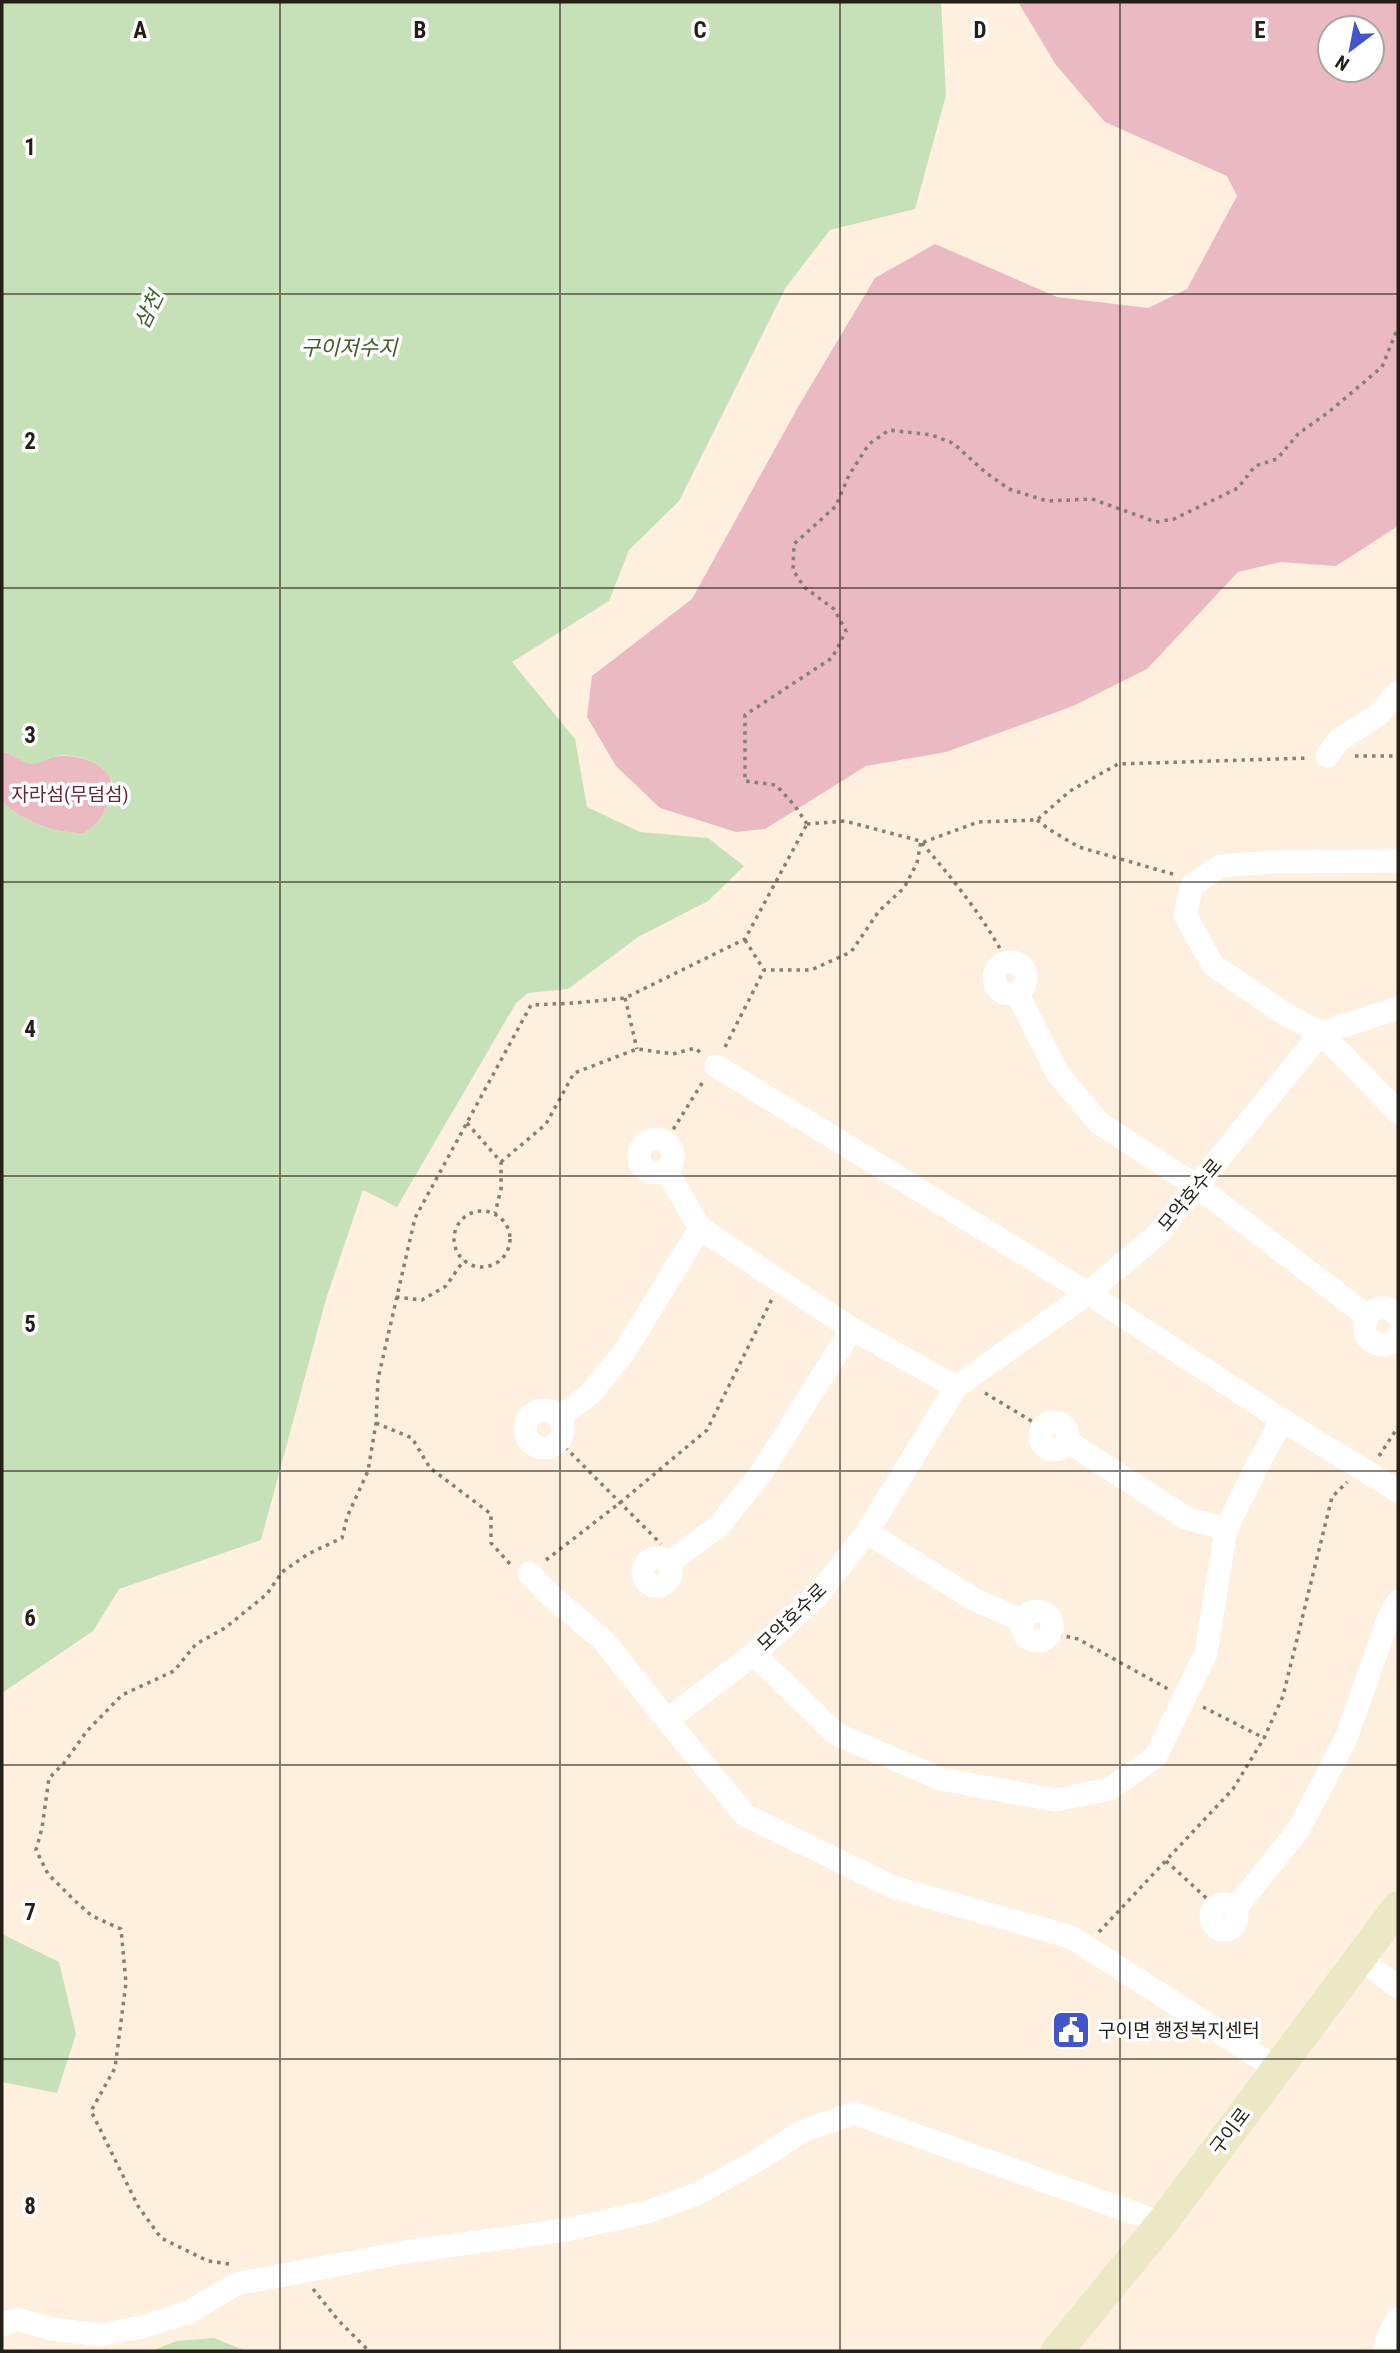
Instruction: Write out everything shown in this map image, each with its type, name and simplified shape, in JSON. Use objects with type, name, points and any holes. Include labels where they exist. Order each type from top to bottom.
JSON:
[{"type":"street","points":[[1327,756],[1339,740],[1378,715],[1398,692]]},
{"type":"street","points":[[1398,861],[1273,862],[1220,866],[1192,885],[1185,915],[1213,964],[1285,1014],[1321,1032],[1398,1112]]},
{"type":"street","points":[[1007,962],[998,968],[994,977],[1000,991],[1005,994],[1017,993],[1058,1074],[1098,1123],[1198,1187],[1367,1316]]},
{"type":"street","points":[[1321,1032],[1398,1008]]},
{"type":"street","name":"모악호수로","points":[[667,1720],[754,1654],[818,1595],[867,1532],[963,1381],[1088,1293],[1157,1236],[1321,1032]]},
{"type":"street","points":[[716,1066],[1088,1293],[1282,1420],[1398,1491]]},
{"type":"street","points":[[653,1139],[664,1141],[668,1145],[673,1155],[666,1170],[656,1173],[645,1170],[639,1160],[643,1145],[653,1139]]},
{"type":"street","points":[[666,1170],[700,1228],[852,1329],[963,1381]]},
{"type":"street","points":[[559,1418],[591,1393],[625,1351],[700,1228]]},
{"type":"street","points":[[1398,1316],[1393,1311],[1382,1308],[1371,1312],[1364,1321],[1365,1333],[1373,1342],[1385,1345],[1398,1336]]},
{"type":"street","points":[[671,1561],[719,1526],[761,1473],[852,1329]]},
{"type":"street","points":[[537,1411],[549,1411],[559,1418],[563,1430],[559,1441],[542,1449],[530,1443],[524,1432],[527,1419],[537,1411]]},
{"type":"street","points":[[754,1654],[836,1734],[941,1779],[1055,1800],[1110,1789],[1156,1756],[1206,1653],[1226,1529],[1282,1420]]},
{"type":"street","points":[[1042,1428],[1040,1437],[1047,1448],[1060,1448],[1067,1441],[1186,1518],[1226,1529]]},
{"type":"street","points":[[867,1532],[974,1599],[1023,1621],[1022,1630],[1033,1640],[1043,1640],[1050,1633]]},
{"type":"street","points":[[529,1573],[551,1596],[603,1640],[745,1815],[893,1887],[1070,1937],[1276,2068]]},
{"type":"street","points":[[1225,1908],[1299,1829],[1346,1738],[1389,1617],[1398,1602]]},
{"type":"street","name":"구이로","points":[[1057,2351],[1162,2223],[1398,1907]]},
{"type":"street","points":[[1361,1959],[1398,1987]]},
{"type":"street","points":[[2,2325],[17,2319],[51,2329],[100,2335],[142,2327],[189,2312],[236,2284],[411,2252],[565,2230],[646,2211],[697,2194],[803,2131],[854,2113],[1162,2223]]},
{"type":"path","points":[[807,824],[776,785],[746,781],[745,715],[832,658],[846,631],[834,609],[804,587],[793,570],[794,544],[836,506],[849,475],[869,444],[889,430],[932,435],[953,443],[1009,489],[1046,500],[1092,499],[1156,522],[1174,519],[1238,488],[1255,466],[1277,458],[1298,434],[1382,367],[1398,327]]},
{"type":"path","points":[[807,824],[845,821],[921,841],[978,822],[1037,820],[1070,791],[1118,764],[1398,756]]},
{"type":"path","points":[[1037,820],[1049,831],[1079,847],[1172,875],[1202,878]]},
{"type":"path","points":[[237,2263],[208,2261],[161,2238],[138,2206],[91,2110],[115,2068],[126,1983],[121,1929],[92,1916],[73,1899],[48,1874],[36,1850],[49,1778],[64,1763],[87,1731],[122,1695],[174,1671],[196,1644],[225,1628],[267,1594],[282,1572],[307,1554],[342,1538],[347,1517],[368,1471],[376,1423],[378,1379],[415,1218],[531,1005],[625,998],[745,939],[807,824]]},
{"type":"path","points":[[921,841],[969,899],[997,941],[1007,962]]},
{"type":"path","points":[[764,970],[810,970],[851,952],[879,911],[904,888],[918,863],[921,841]]},
{"type":"path","points":[[745,939],[764,970]]},
{"type":"path","points":[[668,1145],[669,1136],[703,1080],[716,1066],[764,970]]},
{"type":"path","points":[[625,998],[637,1049]]},
{"type":"path","points":[[501,1162],[546,1124],[574,1073],[637,1049],[673,1054],[695,1048],[716,1066]]},
{"type":"path","points":[[467,1123],[501,1162],[501,1189],[495,1213]]},
{"type":"path","points":[[477,1211],[495,1213],[503,1219],[510,1236],[506,1255],[499,1261],[482,1267],[464,1260],[459,1254],[454,1237],[461,1220],[477,1211]]},
{"type":"path","points":[[396,1297],[422,1300],[446,1286],[464,1260]]},
{"type":"path","points":[[376,1423],[412,1438],[430,1468],[491,1514],[491,1543],[510,1564],[529,1573],[621,1502],[707,1430],[781,1282]]},
{"type":"path","points":[[963,1381],[1042,1428]]},
{"type":"path","points":[[1085,1946],[1233,1789],[1264,1738],[1283,1696],[1332,1497],[1359,1469],[1376,1461],[1398,1427]]},
{"type":"path","points":[[559,1441],[621,1502],[671,1561]]},
{"type":"path","points":[[1050,1633],[1078,1639],[1184,1698],[1264,1738]]},
{"type":"path","points":[[1166,1861],[1225,1908]]},
{"type":"path","points":[[301,2273],[338,2320],[369,2351]]},
{"type":"green space","points":[[1018,2],[1398,2],[1398,526],[1336,566],[1280,562],[1238,572],[1147,669],[1073,706],[946,752],[866,766],[765,829],[736,832],[660,808],[616,766],[587,717],[592,676],[692,599],[798,407],[875,278],[935,244],[1057,297],[1148,308],[1187,289],[1237,196],[1227,176],[1105,122],[1056,65]]},
{"type":"green space","name":"자라섬(무덤섬)","points":[[2,752],[27,761],[60,756],[88,760],[106,771],[114,793],[99,821],[85,833],[51,829],[29,821],[2,801]]},
{"type":"water","name":"구이저수지","points":[[2,2],[941,2],[946,95],[915,209],[830,230],[786,287],[679,501],[629,550],[609,601],[512,662],[575,739],[587,807],[640,832],[708,838],[744,866],[708,901],[638,937],[568,989],[528,993],[516,1003],[397,1207],[363,1190],[326,1299],[261,1540],[119,1589],[93,1631],[2,1693],[2,801],[29,821],[51,829],[85,833],[99,821],[114,793],[112,781],[106,771],[87,759],[64,755],[31,764],[2,752]]},
{"type":"water","points":[[2,1934],[59,1962],[76,2034],[57,2093],[2,2082]]},
{"type":"water","points":[[214,2338],[246,2351],[151,2351],[177,2341]]},
{"type":"place","name":"구이면 행정복지센터","points":[[1071,2030]]},
{"type":"water label","name":"삼천","points":[[149,310]]}]
